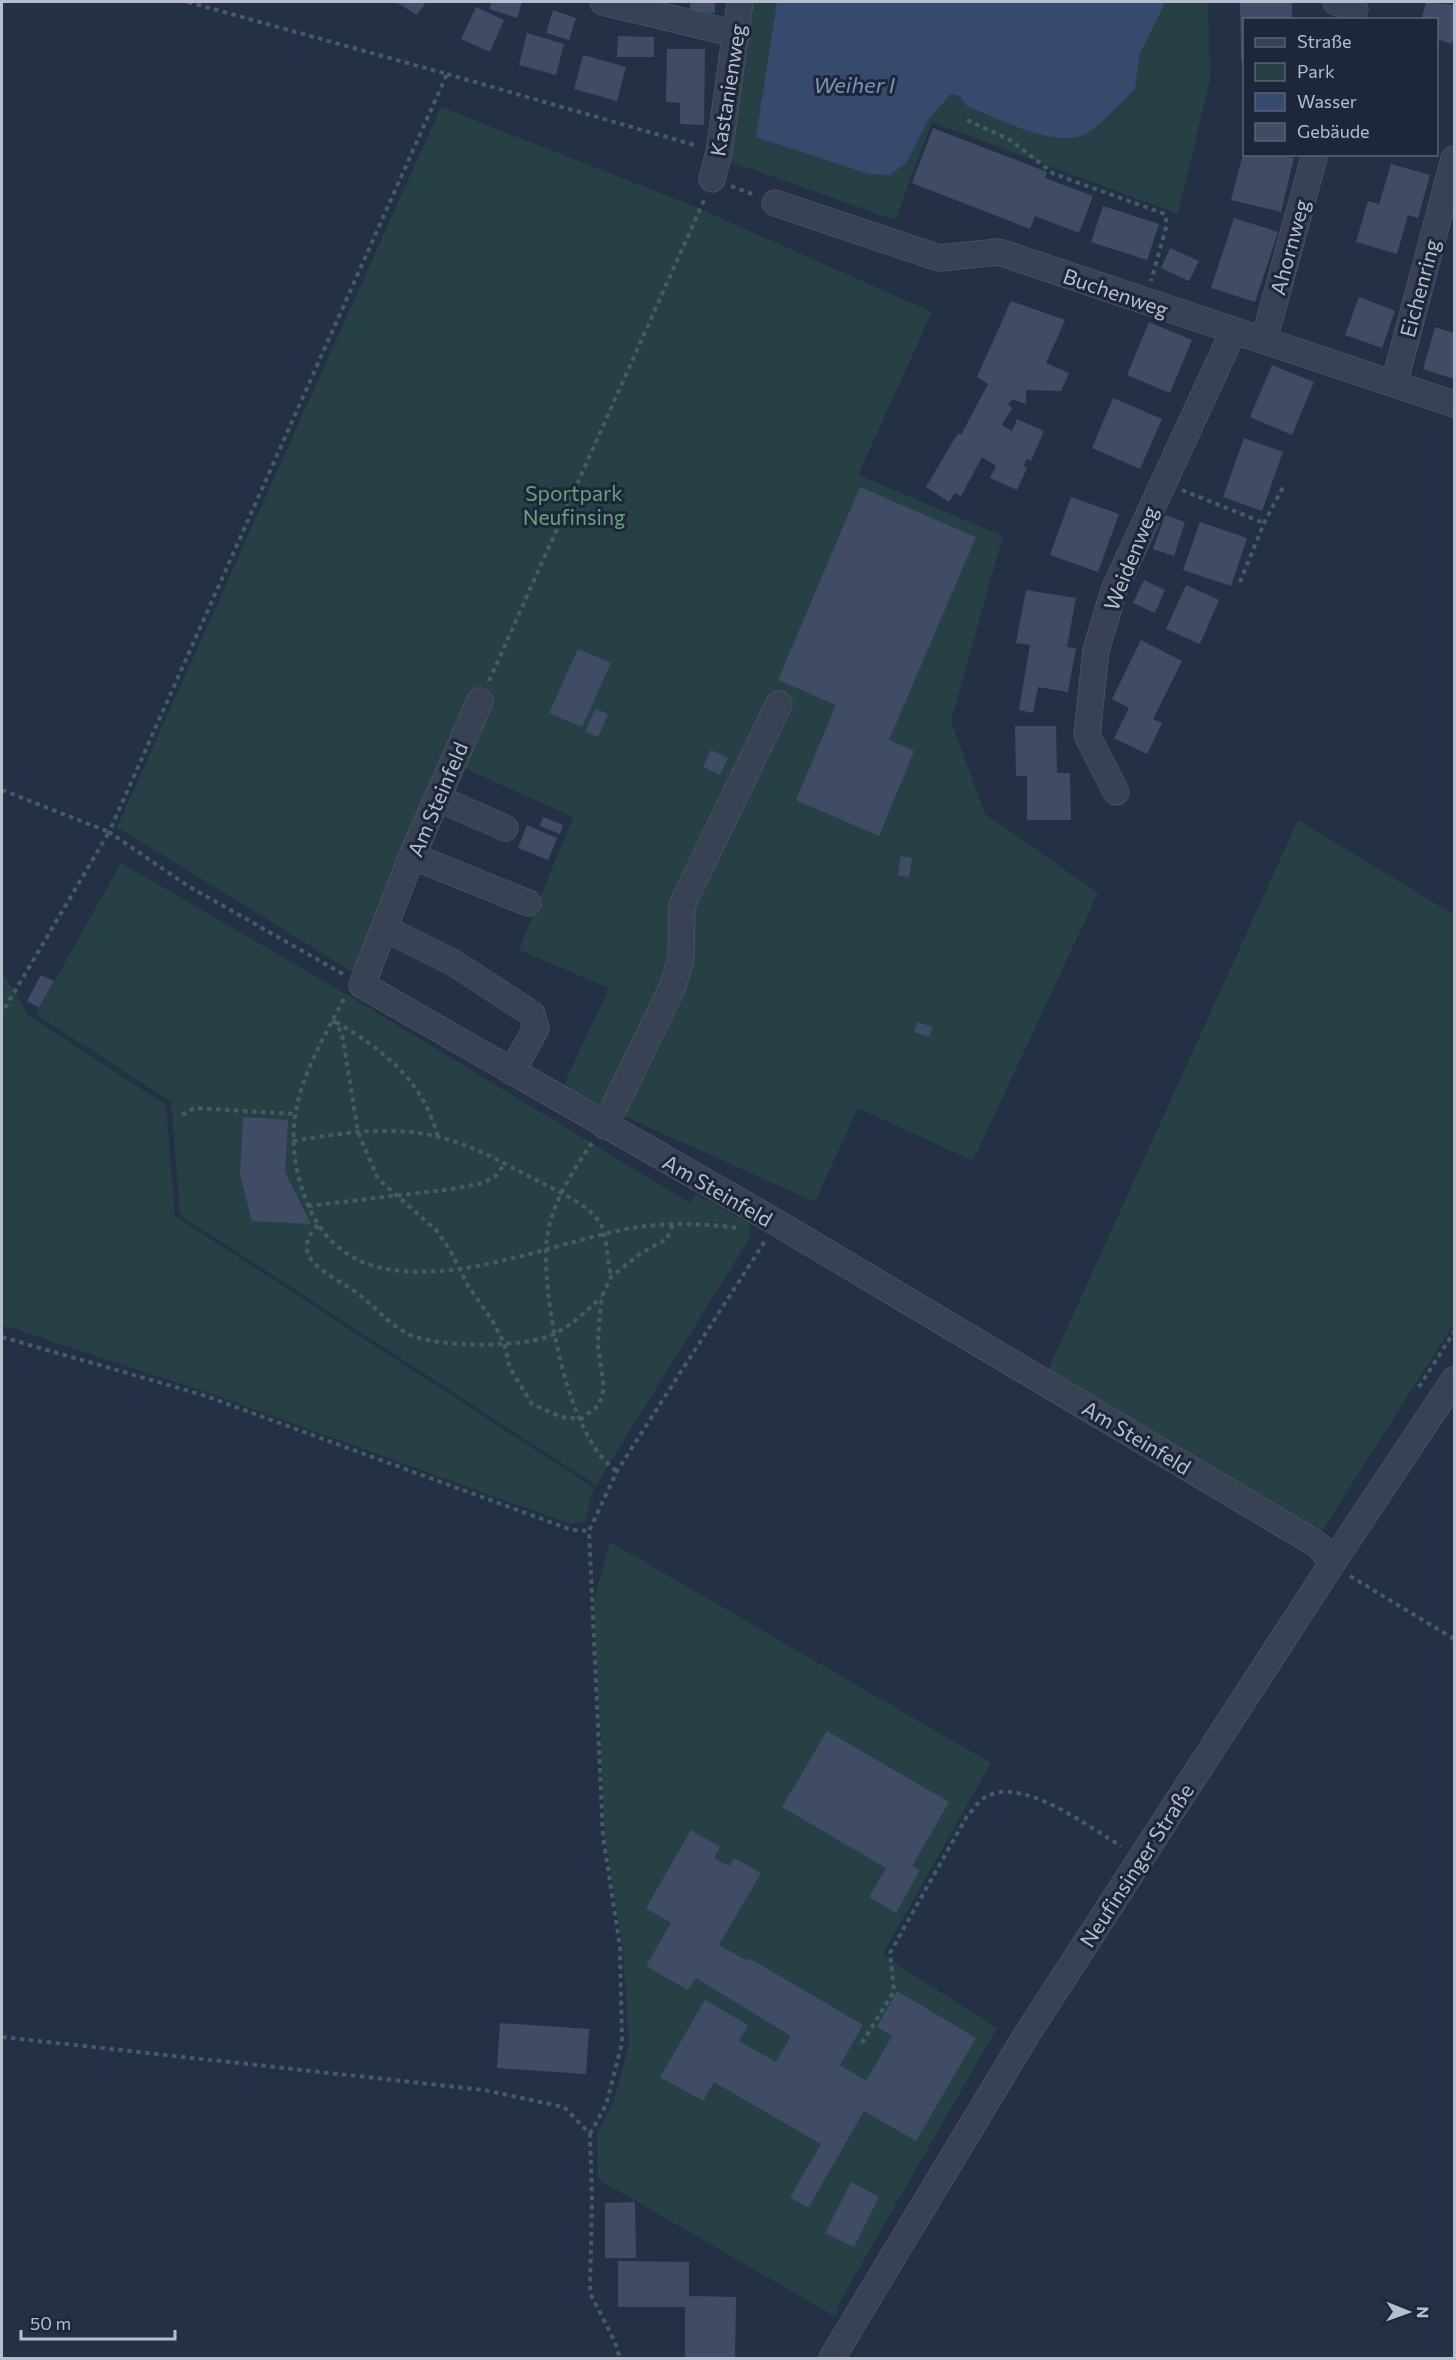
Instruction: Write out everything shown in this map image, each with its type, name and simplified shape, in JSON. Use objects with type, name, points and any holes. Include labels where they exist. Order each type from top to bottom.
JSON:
[{"type":"street","points":[[603,2],[737,34]]},
{"type":"street","name":"Kastanienweg","points":[[712,179],[719,152],[740,2]]},
{"type":"street","name":"Ahornweg","points":[[1264,340],[1314,156]]},
{"type":"street","name":"Eichenring","points":[[1394,384],[1455,159]]},
{"type":"street","name":"Buchenweg","points":[[775,203],[939,258],[999,252],[1233,332],[1264,340],[1455,404]]},
{"type":"street","name":"Weidenweg","points":[[1116,792],[1087,735],[1096,650],[1114,590],[1233,332]]},
{"type":"street","name":"Am Steinfeld","points":[[480,701],[412,856],[362,984],[605,1126],[772,1220],[1318,1545],[1332,1562]]},
{"type":"street","points":[[605,1126],[673,986],[681,959],[682,905],[779,704]]},
{"type":"street","points":[[437,798],[505,828]]},
{"type":"street","points":[[412,856],[528,903]]},
{"type":"street","points":[[384,928],[454,963],[532,1014],[536,1028],[512,1072]]},
{"type":"street","name":"Neufinsinger Straße","points":[[832,2358],[1019,2047],[1332,1562],[1455,1380]]},
{"type":"path","points":[[188,2],[719,152]]},
{"type":"path","points":[[2,1013],[109,832],[447,74]]},
{"type":"path","points":[[967,120],[1010,140],[1054,174],[1165,214],[1167,224],[1145,302]]},
{"type":"path","points":[[480,701],[712,179],[775,203]]},
{"type":"path","points":[[1162,482],[1264,523]]},
{"type":"path","points":[[1239,582],[1264,523],[1283,487]]},
{"type":"path","points":[[2,790],[109,832],[188,886],[362,984]]},
{"type":"path","points":[[362,984],[351,986],[316,1048],[295,1114],[293,1141],[296,1174],[308,1206],[318,1225],[350,1254],[377,1267],[407,1271],[459,1269],[519,1257],[638,1227],[673,1224],[751,1229],[772,1220]]},
{"type":"path","points":[[333,1020],[342,1033],[358,1132],[378,1179],[436,1230],[504,1343],[510,1368],[532,1404],[561,1417],[581,1419],[599,1405],[604,1388],[598,1346],[602,1296],[611,1276],[641,1253],[667,1239],[673,1224]]},
{"type":"path","points":[[333,1020],[387,1056],[407,1075],[425,1101],[438,1137]]},
{"type":"path","points":[[182,1115],[194,1108],[295,1114]]},
{"type":"path","points":[[605,1126],[586,1152],[554,1212],[547,1249],[547,1279],[554,1334],[564,1375],[589,1440],[607,1465],[617,1471]]},
{"type":"path","points":[[293,1141],[358,1132],[394,1132],[438,1137],[467,1146],[562,1194],[592,1213],[602,1224],[611,1276]]},
{"type":"path","points":[[308,1206],[483,1183],[496,1175],[504,1164]]},
{"type":"path","points":[[620,2358],[615,2342],[590,2293],[592,2198],[590,2134],[606,2105],[622,2043],[620,1947],[603,1836],[589,1531],[617,1471],[772,1220]]},
{"type":"path","points":[[318,1225],[309,1235],[307,1251],[311,1261],[360,1295],[392,1325],[413,1336],[449,1344],[484,1345],[543,1338],[578,1319],[602,1296]]},
{"type":"path","points":[[2,1337],[203,1395],[572,1530],[589,1531]]},
{"type":"path","points":[[1332,1562],[1356,1581],[1455,1639]]},
{"type":"path","points":[[862,2043],[894,1990],[890,1953],[967,1816],[984,1798],[1009,1791],[1032,1795],[1121,1846]]},
{"type":"path","points":[[2,2037],[484,2090],[564,2107],[590,2134]]},
{"type":"green space","name":"Weiher I","points":[[748,2],[1208,2],[1210,79],[1178,214],[932,122],[895,220],[726,160]]},
{"type":"green space","name":"Sportpark Neufinsing","points":[[441,107],[693,206],[932,312],[858,475],[1003,536],[951,721],[985,814],[1098,893],[973,1161],[858,1108],[815,1202],[562,1088],[609,988],[519,950],[573,817],[446,760],[356,974],[117,827]]},
{"type":"green space","points":[[1298,820],[1454,915],[1454,1323],[1319,1536],[1046,1374]]},
{"type":"green space","points":[[121,863],[346,994],[690,1203],[696,1194],[749,1223],[751,1236],[596,1485],[180,1215],[171,1102],[36,1014]]},
{"type":"green space","points":[[2,976],[6,978],[29,1016],[166,1105],[175,1216],[594,1488],[585,1521],[570,1524],[212,1394],[2,1325]]},
{"type":"green space","points":[[610,1542],[991,1763],[882,1955],[997,2028],[841,2300],[836,2317],[598,2179],[597,2134],[614,2101],[629,2044],[623,1949],[605,1835],[594,1600]]},
{"type":"water","name":"Weiher I","points":[[777,2],[1162,2],[1164,5],[1139,56],[1135,89],[1089,132],[1071,138],[1056,138],[1024,130],[967,106],[960,96],[951,94],[929,118],[907,162],[890,175],[869,174],[756,137]]},
{"type":"building","points":[[396,2],[426,2],[417,15]]},
{"type":"building","points":[[491,2],[522,2],[517,18],[489,9]]},
{"type":"building","points":[[690,2],[715,2],[715,13],[690,12]]},
{"type":"building","points":[[1240,2],[1292,2],[1292,18],[1243,18],[1243,62],[1241,62]]},
{"type":"building","points":[[1426,2],[1454,5],[1452,44],[1438,40],[1438,18],[1422,18]]},
{"type":"building","points":[[476,7],[504,20],[490,52],[461,39]]},
{"type":"building","points":[[553,10],[576,18],[569,40],[546,33]]},
{"type":"building","points":[[527,33],[564,44],[556,75],[519,65]]},
{"type":"building","points":[[618,36],[654,37],[654,57],[617,57]]},
{"type":"building","points":[[667,49],[705,49],[704,125],[680,124],[680,103],[666,102]]},
{"type":"building","points":[[583,55],[626,67],[617,101],[574,89]]},
{"type":"building","points":[[933,128],[1047,172],[1045,178],[1093,196],[1079,233],[1035,216],[1030,229],[912,183]]},
{"type":"building","points":[[1243,154],[1243,156],[1294,158],[1281,212],[1231,200]]},
{"type":"building","points":[[1391,164],[1430,175],[1418,218],[1408,215],[1397,254],[1356,242],[1368,201],[1379,204]]},
{"type":"building","points":[[1103,206],[1159,224],[1147,260],[1091,242]]},
{"type":"building","points":[[1234,218],[1278,232],[1255,302],[1211,288]]},
{"type":"building","points":[[1170,248],[1199,261],[1189,281],[1161,268]]},
{"type":"building","points":[[1359,297],[1395,311],[1382,348],[1345,335]]},
{"type":"building","points":[[1011,301],[1065,320],[1046,363],[1069,373],[1061,391],[1026,390],[1026,404],[1012,399],[1008,405],[1012,408],[1002,425],[1012,431],[1017,419],[1044,431],[1031,461],[1027,459],[1023,466],[1027,468],[1017,490],[990,478],[996,466],[982,457],[961,496],[955,493],[949,502],[926,487],[958,433],[961,435],[988,384],[977,377]]},
{"type":"building","points":[[1149,322],[1192,340],[1170,393],[1127,375]]},
{"type":"building","points":[[1435,327],[1454,333],[1454,379],[1423,369]]},
{"type":"building","points":[[1272,365],[1314,382],[1292,435],[1250,417]]},
{"type":"building","points":[[1113,398],[1162,419],[1140,469],[1092,448]]},
{"type":"building","points":[[1244,438],[1283,452],[1262,511],[1223,497]]},
{"type":"building","points":[[860,487],[976,537],[889,740],[914,751],[879,836],[796,800],[836,705],[778,680]]},
{"type":"building","points":[[1071,497],[1119,514],[1098,572],[1050,555]]},
{"type":"building","points":[[1165,515],[1185,522],[1174,556],[1153,549]]},
{"type":"building","points":[[1200,522],[1247,538],[1231,586],[1183,570]]},
{"type":"building","points":[[1144,580],[1165,590],[1155,613],[1133,603]]},
{"type":"building","points":[[1186,585],[1219,600],[1200,644],[1166,629]]},
{"type":"building","points":[[1026,590],[1076,598],[1067,647],[1076,648],[1068,692],[1038,687],[1033,713],[1019,710],[1030,645],[1016,643]]},
{"type":"building","points":[[1141,640],[1182,661],[1153,719],[1162,723],[1147,754],[1114,738],[1129,708],[1112,699]]},
{"type":"building","points":[[578,649],[611,663],[582,727],[549,713]]},
{"type":"building","points":[[595,709],[608,714],[598,737],[585,732]]},
{"type":"building","points":[[1015,726],[1056,726],[1057,773],[1070,773],[1071,820],[1027,820],[1027,776],[1016,776]]},
{"type":"building","points":[[711,750],[728,758],[720,775],[703,767]]},
{"type":"building","points":[[543,817],[563,825],[560,834],[540,826]]},
{"type":"building","points":[[527,825],[557,838],[548,860],[518,848]]},
{"type":"building","points":[[901,856],[912,858],[909,877],[898,875]]},
{"type":"building","points":[[41,975],[54,981],[39,1008],[27,1001]]},
{"type":"building","points":[[917,1022],[933,1027],[929,1037],[914,1032]]},
{"type":"building","points":[[243,1117],[288,1120],[285,1172],[311,1224],[252,1221],[240,1175]]},
{"type":"building","points":[[827,1731],[949,1802],[912,1866],[920,1870],[896,1913],[869,1897],[886,1868],[782,1807]]},
{"type":"building","points":[[691,1830],[720,1847],[714,1858],[729,1866],[734,1858],[761,1873],[719,1945],[747,1961],[749,1958],[863,2025],[840,2065],[866,2081],[892,2036],[877,2027],[897,1991],[976,2038],[916,2141],[864,2111],[808,2208],[790,2197],[821,2144],[714,2082],[703,2101],[660,2077],[705,2000],[748,2025],[739,2041],[776,2062],[791,2036],[696,1978],[688,1990],[646,1966],[671,1923],[646,1908]]},
{"type":"building","points":[[500,2023],[589,2029],[586,2074],[497,2068]]},
{"type":"building","points":[[851,2182],[879,2197],[854,2247],[825,2233]]},
{"type":"building","points":[[635,2202],[636,2258],[605,2258],[605,2203]]},
{"type":"building","points":[[618,2261],[689,2262],[689,2296],[736,2297],[735,2358],[685,2358],[685,2307],[618,2307]]}]
